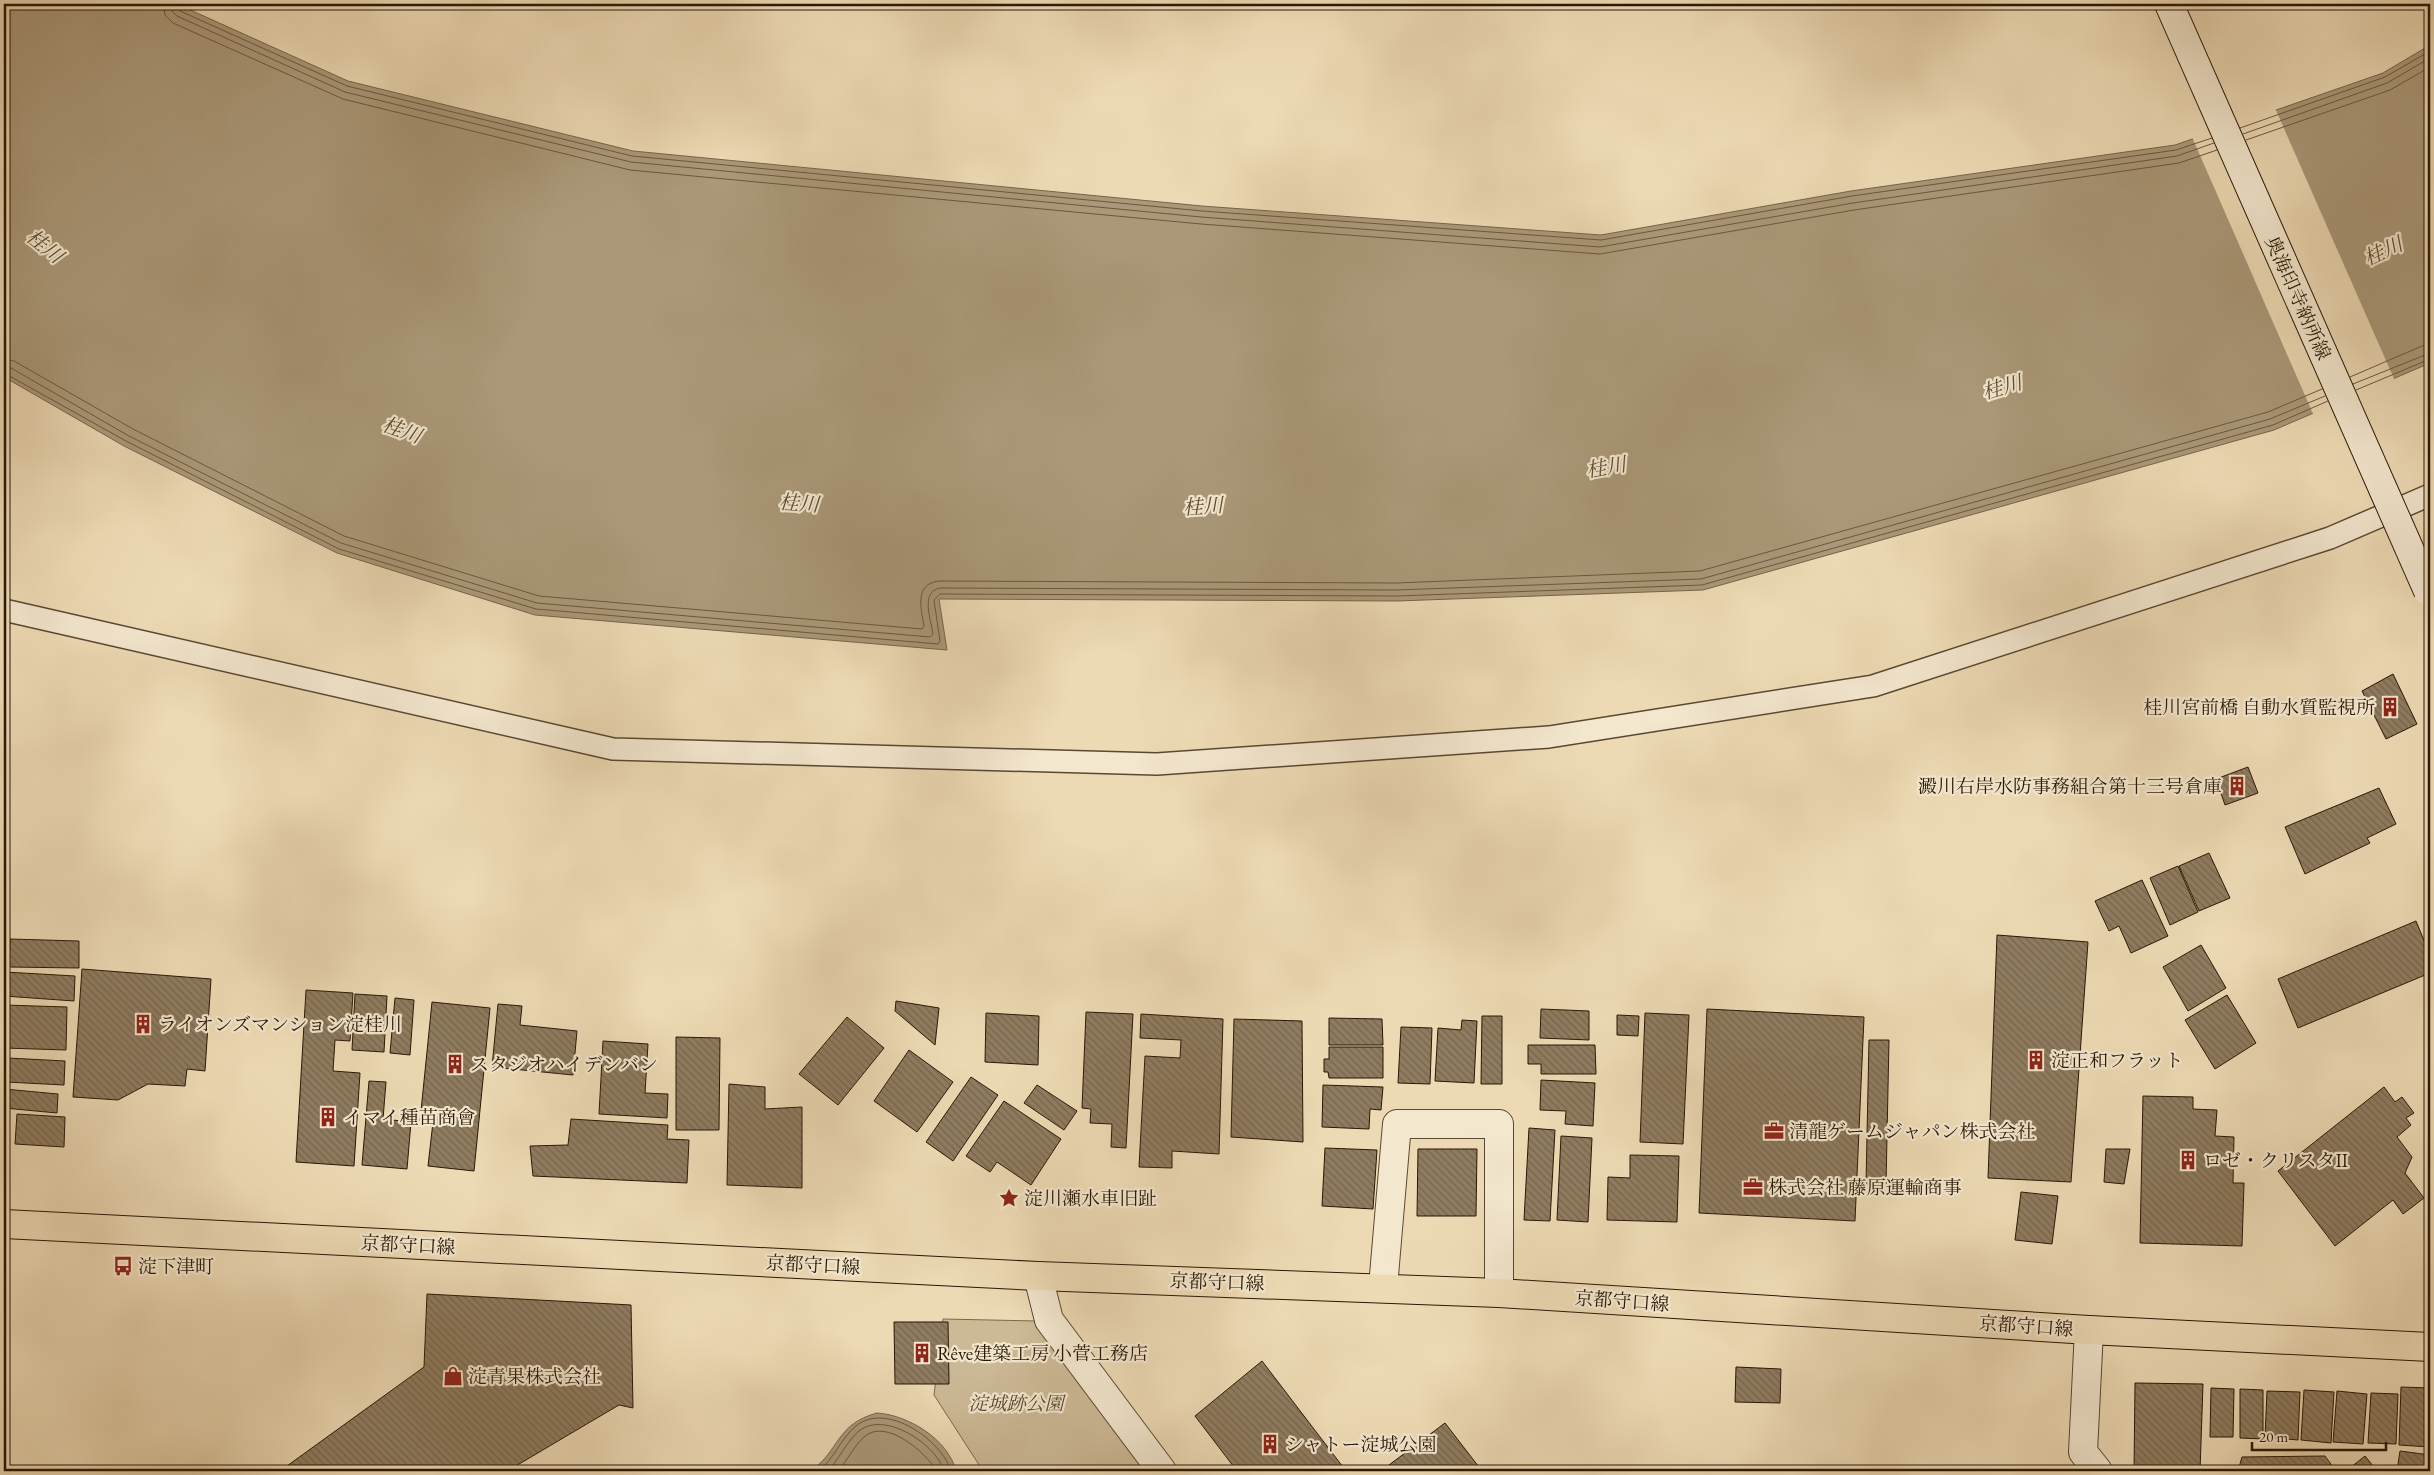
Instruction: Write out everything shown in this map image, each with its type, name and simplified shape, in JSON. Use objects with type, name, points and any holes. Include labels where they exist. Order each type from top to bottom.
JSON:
[{"type":"main road","name":"京都守口線","points":[[4,1224],[1038,1276],[1499,1293],[2090,1330],[2430,1347]]},
{"type":"street","name":"奥海印寺納所線","points":[[2169,4],[2428,591]]},
{"type":"street","points":[[1383,1288],[1397,1124],[1500,1124],[1499,1293]]},
{"type":"street","points":[[1038,1276],[1049,1320],[1162,1471]]},
{"type":"street","points":[[2090,1330],[2083,1452],[2098,1471]]},
{"type":"lane","points":[[4,610],[613,749],[1157,764],[1549,737],[1873,686],[2330,538],[2430,495]]},
{"type":"green space","name":"淀城跡公園","points":[[943,1319],[1037,1321],[1147,1471],[983,1471],[934,1395]]},
{"type":"water","name":"桂川","points":[[4,4],[177,4],[348,81],[633,151],[1202,206],[1601,235],[1851,191],[2175,145],[2383,73],[2430,45],[2430,363],[2274,430],[1703,590],[1397,601],[939,599],[947,650],[535,615],[337,553],[124,446],[4,377]]},
{"type":"water","points":[[877,1413],[901,1418],[914,1424],[936,1439],[952,1459],[956,1471],[811,1471],[828,1455],[853,1424]]},
{"type":"pier","points":[[2275,108],[2395,381],[2314,416],[2192,137]]},
{"type":"building","name":"桂川宮前橋 自動水質監視所","points":[[2393,674],[2417,724],[2386,739],[2362,691]]},
{"type":"building","name":"澱川右岸水防事務組合第十三号倉庫","points":[[2248,767],[2258,793],[2225,805],[2216,779]]},
{"type":"building","points":[[2379,788],[2396,824],[2367,838],[2370,843],[2305,874],[2285,827]]},
{"type":"building","points":[[2209,853],[2230,898],[2199,911],[2179,866]]},
{"type":"building","points":[[2178,866],[2198,912],[2170,925],[2150,878]]},
{"type":"building","points":[[2142,880],[2168,936],[2131,953],[2119,926],[2109,931],[2095,901]]},
{"type":"building","points":[[2416,921],[2430,955],[2430,973],[2298,1028],[2278,979]]},
{"type":"building","name":"淀正和フラット","points":[[1997,935],[2088,942],[2071,1182],[1988,1178]]},
{"type":"building","points":[[10,939],[79,941],[79,968],[9,967]]},
{"type":"building","points":[[2201,945],[2226,988],[2188,1011],[2163,967]]},
{"type":"building","name":"ライオンズマンション淀桂川","points":[[82,969],[211,979],[205,1071],[187,1069],[185,1086],[148,1084],[118,1100],[73,1097]]},
{"type":"building","points":[[5,972],[75,976],[74,1001],[4,996]]},
{"type":"building","name":"イマイ種苗商會","points":[[306,990],[353,993],[350,1041],[335,1040],[333,1071],[360,1073],[354,1166],[296,1162]]},
{"type":"building","points":[[355,994],[387,996],[384,1052],[352,1050]]},
{"type":"building","points":[[2227,995],[2256,1043],[2215,1069],[2185,1020]]},
{"type":"building","points":[[395,998],[414,1000],[410,1055],[390,1053]]},
{"type":"building","points":[[896,1001],[939,1008],[935,1045],[895,1011]]},
{"type":"building","name":"スタジオハイデンバン","points":[[432,1002],[490,1008],[474,1171],[428,1166],[433,1122],[420,1121]]},
{"type":"building","points":[[498,1004],[522,1006],[520,1025],[577,1031],[573,1075],[492,1067]]},
{"type":"building","points":[[4,1005],[67,1007],[66,1050],[4,1048]]},
{"type":"building","points":[[1541,1009],[1589,1011],[1589,1040],[1540,1038]]},
{"type":"building","points":[[1707,1009],[1864,1017],[1855,1221],[1699,1213]]},
{"type":"building","points":[[1086,1012],[1133,1014],[1126,1148],[1111,1147],[1112,1124],[1090,1123],[1091,1109],[1082,1108]]},
{"type":"building","points":[[986,1013],[1039,1016],[1038,1065],[985,1062]]},
{"type":"building","points":[[1645,1013],[1689,1015],[1683,1144],[1640,1142]]},
{"type":"building","points":[[1141,1014],[1223,1019],[1219,1154],[1172,1151],[1172,1168],[1139,1167],[1145,1056],[1180,1058],[1181,1040],[1140,1038]]},
{"type":"building","points":[[1617,1015],[1639,1016],[1638,1036],[1617,1035]]},
{"type":"building","points":[[1482,1016],[1502,1016],[1502,1084],[1481,1084]]},
{"type":"building","points":[[847,1017],[884,1048],[838,1105],[799,1074]]},
{"type":"building","points":[[1329,1018],[1382,1019],[1383,1045],[1329,1045]]},
{"type":"building","points":[[1234,1019],[1302,1021],[1303,1142],[1231,1137]]},
{"type":"building","points":[[1462,1020],[1477,1021],[1474,1083],[1435,1081],[1438,1028],[1461,1030]]},
{"type":"building","points":[[1401,1027],[1432,1028],[1430,1084],[1398,1083]]},
{"type":"building","points":[[676,1037],[720,1038],[719,1130],[676,1130]]},
{"type":"building","points":[[1869,1040],[1889,1040],[1886,1185],[1866,1184]]},
{"type":"building","points":[[603,1041],[648,1044],[645,1093],[668,1094],[667,1118],[599,1114]]},
{"type":"building","points":[[1528,1045],[1595,1045],[1596,1074],[1541,1074],[1541,1064],[1528,1064]]},
{"type":"building","points":[[1329,1047],[1383,1047],[1383,1078],[1329,1078],[1328,1072],[1324,1072],[1324,1059],[1329,1059]]},
{"type":"building","points":[[909,1050],[953,1082],[917,1132],[874,1101]]},
{"type":"building","points":[[8,1058],[65,1061],[64,1085],[6,1082]]},
{"type":"building","points":[[971,1077],[998,1095],[953,1161],[926,1142]]},
{"type":"building","points":[[1541,1080],[1595,1083],[1593,1126],[1565,1124],[1566,1111],[1540,1110]]},
{"type":"building","points":[[369,1081],[386,1082],[383,1119],[411,1122],[407,1169],[362,1165]]},
{"type":"building","points":[[729,1084],[765,1087],[765,1109],[802,1107],[802,1188],[727,1185]]},
{"type":"building","points":[[1037,1085],[1077,1111],[1064,1130],[1024,1103]]},
{"type":"building","points":[[1323,1085],[1383,1087],[1381,1110],[1370,1109],[1369,1129],[1322,1127]]},
{"type":"building","points":[[2384,1087],[2395,1102],[2402,1097],[2414,1113],[2406,1118],[2411,1125],[2397,1137],[2412,1157],[2405,1173],[2424,1198],[2403,1214],[2393,1200],[2335,1246],[2278,1171]]},
{"type":"building","points":[[4,1089],[58,1094],[57,1113],[4,1108]]},
{"type":"building","name":"ロゼ・クリスタⅡ","points":[[2143,1096],[2193,1097],[2193,1109],[2217,1110],[2215,1136],[2234,1137],[2233,1183],[2244,1183],[2242,1246],[2140,1243]]},
{"type":"building","points":[[1004,1101],[1061,1139],[1031,1185],[997,1162],[990,1172],[966,1156]]},
{"type":"building","points":[[17,1114],[65,1117],[64,1147],[15,1144]]},
{"type":"building","points":[[571,1119],[668,1125],[667,1139],[689,1140],[687,1183],[533,1176],[530,1146],[568,1145]]},
{"type":"building","points":[[1529,1128],[1555,1130],[1550,1221],[1524,1220]]},
{"type":"building","points":[[1561,1136],[1592,1138],[1588,1222],[1557,1220]]},
{"type":"building","points":[[1325,1148],[1377,1150],[1373,1209],[1322,1206]]},
{"type":"building","points":[[1418,1149],[1477,1149],[1476,1216],[1417,1216]]},
{"type":"building","points":[[2106,1149],[2130,1149],[2124,1184],[2104,1182]]},
{"type":"building","points":[[1630,1155],[1679,1156],[1677,1222],[1607,1220],[1608,1177],[1630,1178]]},
{"type":"building","points":[[2021,1192],[2058,1196],[2052,1244],[2015,1240]]},
{"type":"building","points":[[427,1294],[631,1305],[633,1408],[619,1405],[514,1467],[440,1471],[280,1471],[424,1367]]},
{"type":"building","name":"Rêve建築工房 小菅工務店","points":[[894,1322],[948,1322],[949,1384],[895,1384]]},
{"type":"building","name":"シャトー淀城公園","points":[[1262,1361],[1346,1471],[1237,1471],[1195,1416]]},
{"type":"building","points":[[1736,1367],[1781,1369],[1780,1403],[1735,1402]]},
{"type":"building","points":[[2135,1383],[2203,1384],[2200,1471],[2134,1471]]},
{"type":"building","points":[[2401,1387],[2430,1388],[2430,1447],[2399,1445]]},
{"type":"building","points":[[2211,1388],[2234,1389],[2233,1437],[2210,1437]]},
{"type":"building","points":[[2240,1389],[2263,1390],[2263,1439],[2240,1438]]},
{"type":"building","points":[[2304,1390],[2334,1392],[2331,1443],[2301,1440]]},
{"type":"building","points":[[2267,1391],[2300,1392],[2298,1440],[2265,1437]]},
{"type":"building","points":[[2337,1391],[2367,1394],[2363,1444],[2333,1442]]},
{"type":"building","points":[[2371,1393],[2398,1394],[2396,1444],[2368,1443]]},
{"type":"building","points":[[1445,1423],[1482,1471],[1381,1471]]},
{"type":"building","points":[[2400,1451],[2430,1455],[2430,1471],[2397,1471]]},
{"type":"building","points":[[2325,1456],[2336,1471],[2238,1471],[2242,1457]]},
{"type":"building","points":[[2365,1456],[2377,1471],[2346,1471]]},
{"type":"place","name":"桂川宮前橋 自動水質監視所","points":[[2390,707]]},
{"type":"place","name":"澱川右岸水防事務組合第十三号倉庫","points":[[2237,786]]},
{"type":"place","name":"ライオンズマンション淀桂川","points":[[143,1024]]},
{"type":"place","name":"淀正和フラット","points":[[2036,1060]]},
{"type":"place","name":"スタジオハイデンバン","points":[[455,1064]]},
{"type":"place","name":"イマイ種苗商會","points":[[328,1117]]},
{"type":"place","name":"清龍ゲームジャパン株式会社","points":[[1774,1131]]},
{"type":"place","name":"ロゼ・クリスタⅡ","points":[[2188,1160]]},
{"type":"place","name":"株式会社 藤原運輸商事","points":[[1753,1187]]},
{"type":"place","name":"淀川瀬水車旧趾","points":[[1009,1198]]},
{"type":"place","name":"淀下津町","points":[[123,1266]]},
{"type":"place","name":"Rêve建築工房 小菅工務店","points":[[922,1353]]},
{"type":"place","name":"淀青果株式会社","points":[[453,1376]]},
{"type":"place","name":"シャトー淀城公園","points":[[1270,1444]]}]
